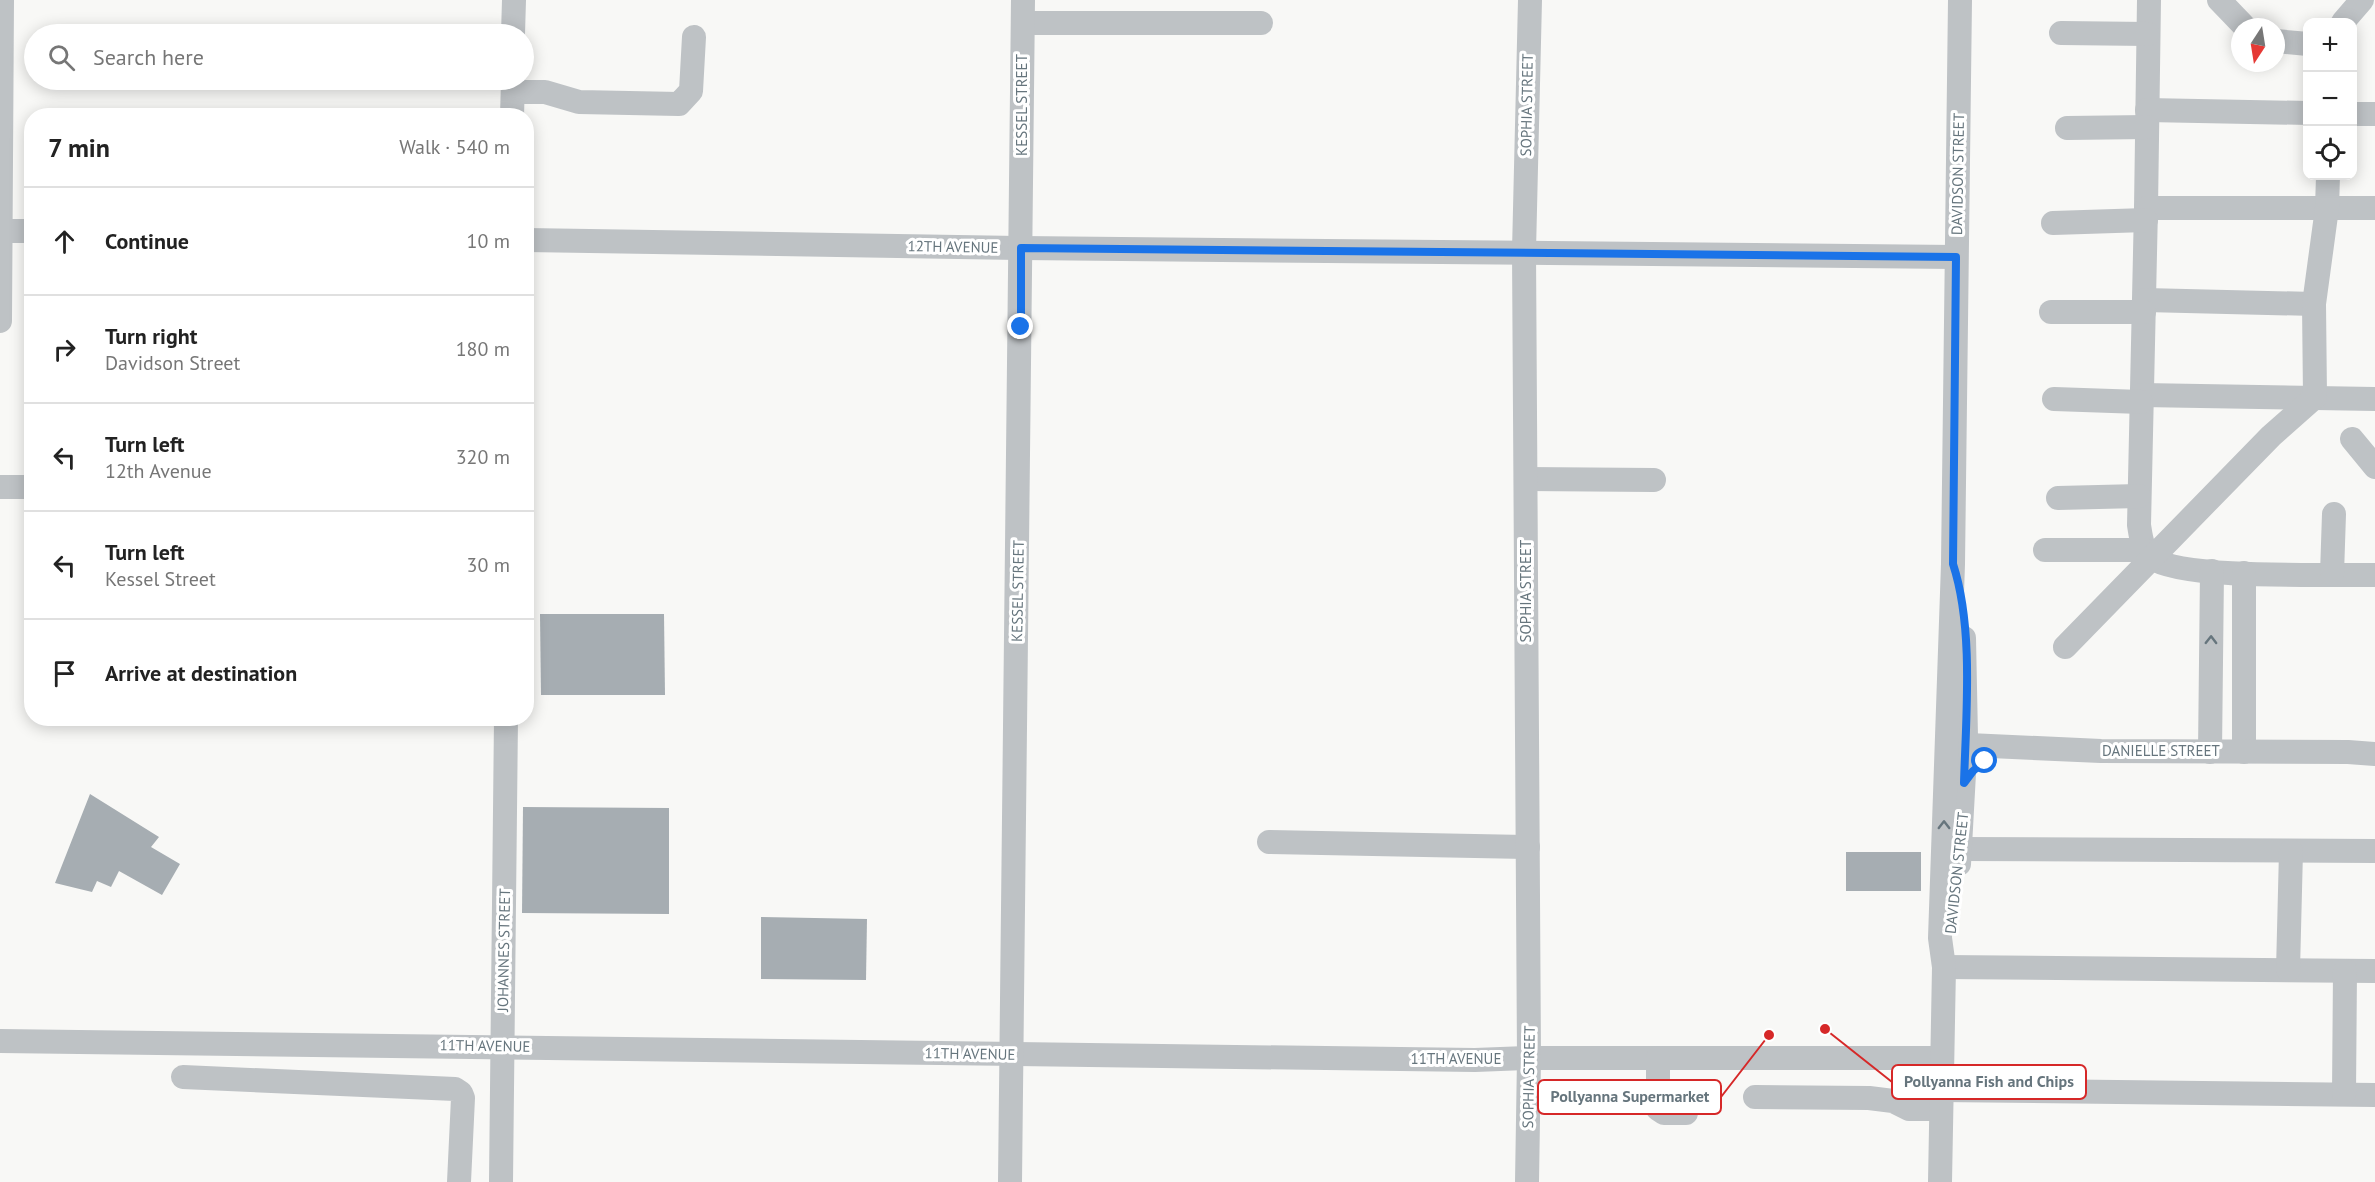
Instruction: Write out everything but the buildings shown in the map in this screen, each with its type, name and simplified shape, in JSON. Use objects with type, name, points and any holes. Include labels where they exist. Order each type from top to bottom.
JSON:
[{"type":"street","points":[[0,321],[2,0]]},
{"type":"street","points":[[513,24],[514,0]]},
{"type":"street","name":"SOPHIA STREET","points":[[1527,1182],[1529,1058],[1524,251],[1530,0]]},
{"type":"street","name":"DAVIDSON STREET","points":[[1940,1182],[1944,967],[1940,938],[1956,744],[1953,564],[1960,0]]},
{"type":"street","points":[[2148,554],[2139,525],[2139,496],[2149,0]]},
{"type":"street","points":[[2219,0],[2236,18]]},
{"type":"street","points":[[2346,18],[2362,0]]},
{"type":"street","points":[[1023,12],[1261,23]]},
{"type":"street","name":"KESSEL STREET","points":[[1010,1182],[1023,12]]},
{"type":"street","points":[[2061,33],[2148,34]]},
{"type":"street","points":[[513,96],[544,92],[579,102],[679,104],[691,91],[694,37]]},
{"type":"street","points":[[2285,42],[2303,44]]},
{"type":"street","points":[[2067,128],[2147,119],[2303,113]]},
{"type":"street","points":[[2357,114],[2375,114]]},
{"type":"street","points":[[2065,646],[2148,554],[2315,397],[2314,304],[2327,208],[2328,180]]},
{"type":"street","points":[[2053,222],[2146,214],[2375,208]]},
{"type":"street","points":[[1,231],[24,231]]},
{"type":"street","name":"12TH AVENUE","points":[[534,240],[1021,248],[1524,251],[1956,257]]},
{"type":"street","points":[[2051,312],[2144,306],[2314,304]]},
{"type":"street","points":[[2054,399],[2315,397],[2375,399]]},
{"type":"street","points":[[2352,439],[2375,467]]},
{"type":"street","points":[[1526,479],[1654,480]]},
{"type":"street","points":[[0,487],[24,487]]},
{"type":"street","points":[[2058,498],[2139,496]]},
{"type":"street","points":[[2332,574],[2334,514]]},
{"type":"street","points":[[2045,550],[2148,554],[2165,565],[2179,569],[2212,572],[2375,575]]},
{"type":"street","points":[[2210,752],[2212,572]]},
{"type":"street","points":[[2244,573],[2244,752]]},
{"type":"street","name":"JOHANNES STREET","points":[[501,1182],[506,726]]},
{"type":"street","name":"DAVIDSON STREET","points":[[1944,967],[1951,939],[1964,783],[1956,744]]},
{"type":"street","name":"DANIELLE STREET","points":[[1956,744],[2101,751],[2375,754]]},
{"type":"street","points":[[1964,783],[1985,761],[2003,756],[2101,751]]},
{"type":"street","points":[[1269,842],[1528,847]]},
{"type":"street","points":[[1960,849],[2375,851]]},
{"type":"street","points":[[2288,970],[2291,851]]},
{"type":"street","points":[[1944,967],[2375,971]]},
{"type":"street","points":[[2344,971],[2344,1094]]},
{"type":"street","name":"11TH AVENUE","points":[[0,1041],[1475,1060],[1941,1058]]},
{"type":"street","points":[[1658,1058],[1658,1109],[1664,1113],[1686,1113]]},
{"type":"street","points":[[183,1077],[455,1089],[461,1093],[463,1098],[459,1182]]},
{"type":"street","points":[[1755,1097],[1869,1098],[1893,1101],[1909,1109],[1941,1099],[2375,1095]]},
{"type":"place","name":"Pollyanna Fish and Chips","points":[[1825,1029]]},
{"type":"place","name":"Pollyanna Supermarket","points":[[1769,1035]]},
{"type":"route","points":[[1021,327],[1021,248],[1524,251],[1956,257],[1953,564],[1961,588],[1963,604],[1966,672],[1964,783],[1985,761]]}]
